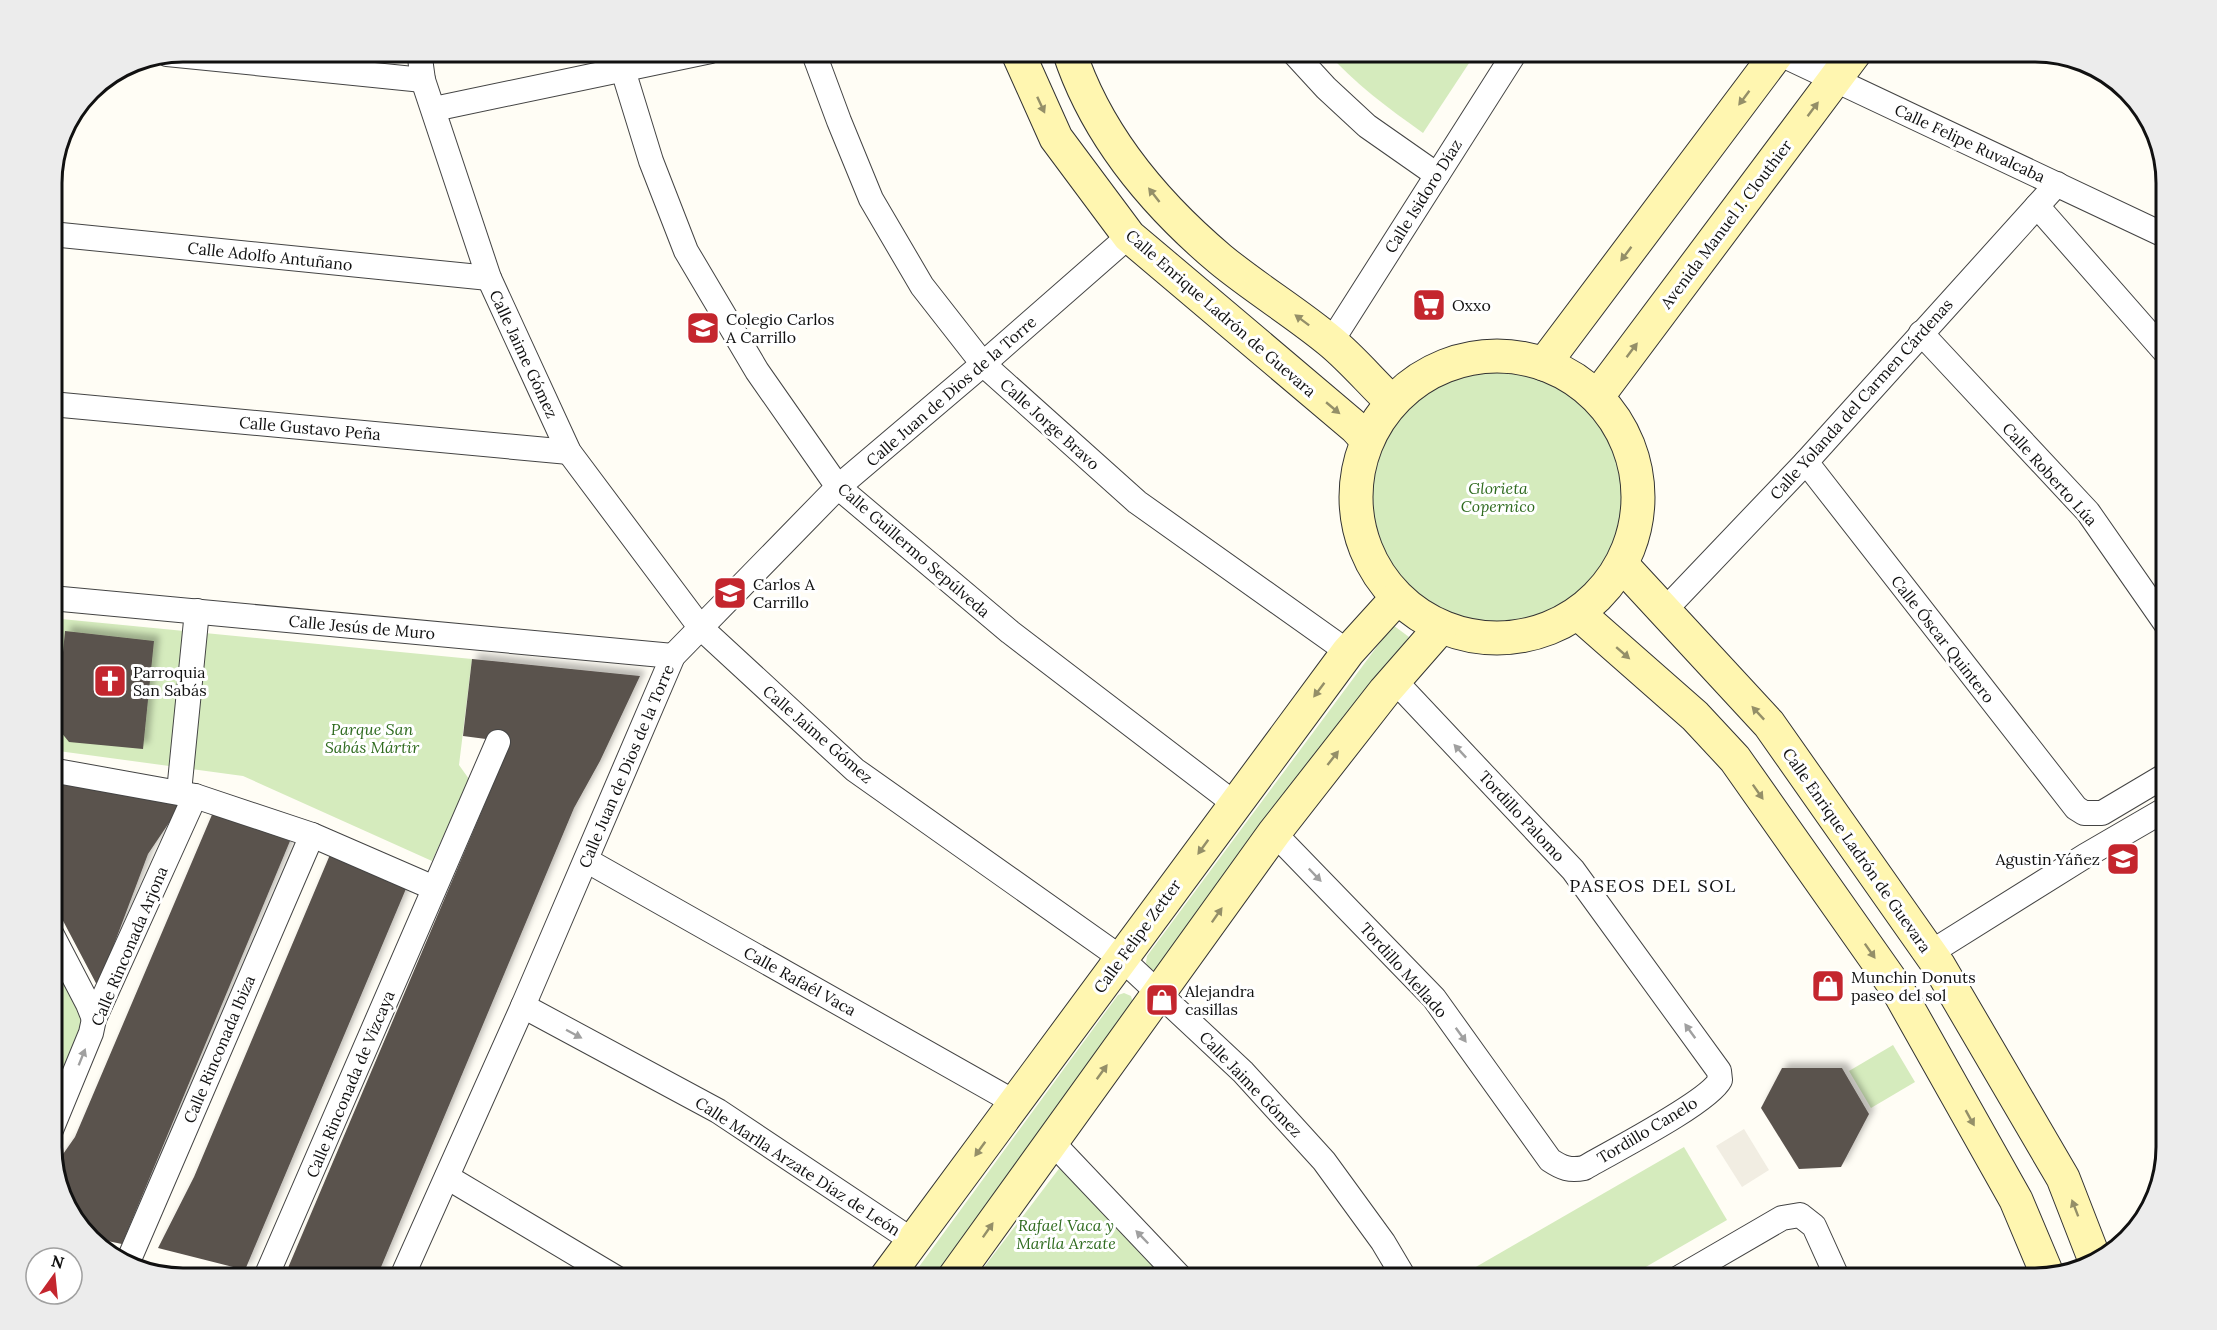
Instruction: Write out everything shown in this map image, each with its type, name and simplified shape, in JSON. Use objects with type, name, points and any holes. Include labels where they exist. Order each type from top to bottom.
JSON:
[{"type":"main road","name":"Calle Enrique Ladrón de Guevara","points":[[1022,62],[1056,138],[1129,236],[1356,428],[1367,440]]},
{"type":"main road","points":[[1075,62],[1095,110],[1119,151],[1165,209],[1221,260],[1331,342],[1392,402]]},
{"type":"main road","points":[[1544,364],[1770,62]]},
{"type":"main road","name":"Avenida Manuel J. Clouthier","points":[[1597,397],[1848,62]]},
{"type":"main road","points":[[1489,356],[1517,357],[1544,364],[1582,384],[1597,397],[1616,419],[1630,446],[1637,474],[1640,503],[1635,533],[1622,565],[1605,590],[1579,614],[1553,628],[1526,636],[1507,638],[1468,636],[1441,627],[1418,615],[1397,598],[1376,571],[1362,540],[1355,506],[1357,472],[1367,440],[1392,402],[1412,384],[1436,370],[1462,360],[1489,356]]},
{"type":"main road","name":"Calle Enrique Ladrón de Guevara","points":[[1622,565],[1663,612],[1769,724],[1934,960],[2063,1178],[2092,1253]]},
{"type":"main road","name":"Calle Felipe Zetter","points":[[893,1268],[1348,652],[1397,598]]},
{"type":"main road","points":[[1579,614],[1695,716],[1735,759],[1899,992],[2016,1200],[2044,1267]]},
{"type":"main road","points":[[962,1268],[1275,833],[1394,680],[1441,627]]},
{"type":"main road","points":[[1899,992],[1934,960]]},
{"type":"street","points":[[246,62],[423,80]]},
{"type":"street","name":"Calle Jaime Gómez","points":[[421,62],[423,80],[489,278],[569,452],[700,627],[855,770],[1120,958],[1160,994],[1244,1072],[1324,1161],[1383,1242],[1398,1268]]},
{"type":"street","points":[[434,110],[614,62]]},
{"type":"street","name":"Calle Guillermo Sepúlveda","points":[[622,62],[651,161],[686,251],[757,371],[838,487],[1010,632],[1235,804]]},
{"type":"street","name":"Calle Jorge Bravo","points":[[817,62],[838,121],[871,199],[922,286],[983,364],[1137,502],[1348,652]]},
{"type":"street","points":[[1302,62],[1367,126],[1437,175]]},
{"type":"street","name":"Calle Isidoro Díaz","points":[[1331,342],[1509,62]]},
{"type":"street","name":"Calle Felipe Ruvalcaba","points":[[1798,62],[2155,231]]},
{"type":"street","name":"Calle Yolanda del Carmen Cárdenas","points":[[1663,612],[1806,462],[2057,184]]},
{"type":"street","points":[[2037,206],[2155,341]]},
{"type":"street","name":"Calle Adolfo Antuñano","points":[[62,235],[489,278]]},
{"type":"street","name":"Calle Juan de Dios de la Torre","points":[[406,1268],[523,1006],[673,656],[838,487],[1129,236]]},
{"type":"street","name":"Calle Roberto Lúa","points":[[1921,333],[2088,512],[2155,609]]},
{"type":"street","name":"Calle Gustavo Peña","points":[[62,405],[569,452]]},
{"type":"street","name":"Calle Óscar Quintero","points":[[1806,462],[2069,801],[2084,813]]},
{"type":"street","name":"Calle Jesús de Muro","points":[[62,599],[673,656]]},
{"type":"street","name":"Calle Rinconada Arjona","points":[[62,1103],[91,1033],[94,1018],[187,794],[197,611]]},
{"type":"street","name":"Tordillo Palomo","points":[[1394,680],[1573,870],[1719,1071],[1720,1080]]},
{"type":"street","name":"Calle Rinconada de Vizcaya","points":[[270,1268],[498,742]]},
{"type":"street","points":[[62,772],[187,794],[312,835],[434,888]]},
{"type":"street","points":[[2085,856],[2084,813],[2102,813],[2156,781]]},
{"type":"street","points":[[1934,960],[2085,856],[2156,815]]},
{"type":"street","name":"Tordillo Mellado","points":[[1275,833],[1434,998],[1550,1160],[1568,1170]]},
{"type":"street","name":"Calle Rinconada Ibiza","points":[[130,1256],[312,835]]},
{"type":"street","name":"Calle Rafaél Vaca","points":[[586,860],[1014,1102]]},
{"type":"street","points":[[62,954],[94,1018]]},
{"type":"street","name":"Calle Marlla Arzate Díaz de León","points":[[523,1006],[718,1111],[913,1241]]},
{"type":"street","name":"Tordillo Canelo","points":[[1568,1170],[1584,1168],[1665,1122],[1715,1089],[1720,1080]]},
{"type":"street","points":[[1051,1141],[1172,1268]]},
{"type":"street","points":[[447,1177],[600,1268]]},
{"type":"street","points":[[1696,1268],[1782,1218],[1800,1215],[1814,1226],[1833,1268]]},
{"type":"green space","points":[[1470,62],[1423,133],[1384,105],[1337,63]]},
{"type":"green space","name":"Glorieta Copernico","points":[[1498,372],[1534,377],[1557,387],[1577,400],[1595,418],[1608,438],[1618,461],[1623,497],[1618,533],[1608,556],[1595,576],[1577,594],[1557,607],[1534,617],[1498,622],[1462,617],[1439,607],[1419,594],[1401,576],[1388,556],[1378,533],[1373,497],[1378,461],[1388,438],[1401,418],[1419,400],[1439,387],[1462,377]]},
{"type":"green space","name":"Parque San Sabás Mártir","points":[[62,619],[472,659],[459,765],[469,779],[432,861],[243,776],[62,751]]},
{"type":"green space","points":[[1393,625],[1409,637],[1164,968],[1157,971],[1150,969],[1146,963],[1147,956]]},
{"type":"green space","points":[[62,962],[92,1020],[62,1098]]},
{"type":"green space","points":[[1124,993],[1131,996],[1134,1007],[943,1268],[918,1268],[1118,995]]},
{"type":"green space","points":[[1893,1045],[1915,1082],[1871,1108],[1849,1071]]},
{"type":"green space","points":[[1684,1147],[1727,1220],[1644,1268],[1474,1268]]},
{"type":"green space","name":"Rafael Vaca y Marlla Arzate","points":[[1061,1166],[1157,1268],[983,1268]]},
{"type":"shaded area","points":[[1744,1129],[1769,1170],[1742,1187],[1716,1146]]},
{"type":"building","points":[[65,631],[154,641],[143,749],[69,742],[62,733],[62,663]]},
{"type":"building","points":[[472,659],[640,676],[600,761],[574,808],[381,1268],[288,1268],[509,742],[463,736]]},
{"type":"building","points":[[62,778],[183,802],[148,854],[98,987],[62,919]]},
{"type":"building","points":[[214,810],[290,841],[122,1244],[105,1241],[97,1233],[86,1221],[71,1194],[62,1156],[75,1137]]},
{"type":"building","points":[[332,850],[408,884],[246,1268],[237,1268],[158,1248],[194,1177]]},
{"type":"building","points":[[1782,1068],[1842,1068],[1869,1114],[1841,1167],[1799,1169],[1761,1108]]},
{"type":"place","name":"Oxxo","points":[[1429,305]]},
{"type":"place","name":"Colegio Carlos A Carrillo","points":[[703,328]]},
{"type":"place","name":"Carlos A Carrillo","points":[[730,593]]},
{"type":"place","name":"Parroquia San Sabás","points":[[110,681]]},
{"type":"place","name":"Agustin Yáñez","points":[[2123,859]]},
{"type":"place","name":"Munchin Donuts paseo del sol","points":[[1828,986]]},
{"type":"place","name":"Alejandra casillas","points":[[1162,1000]]},
{"type":"district","name":"PASEOS DEL SOL","points":[[1653,886]]}]
